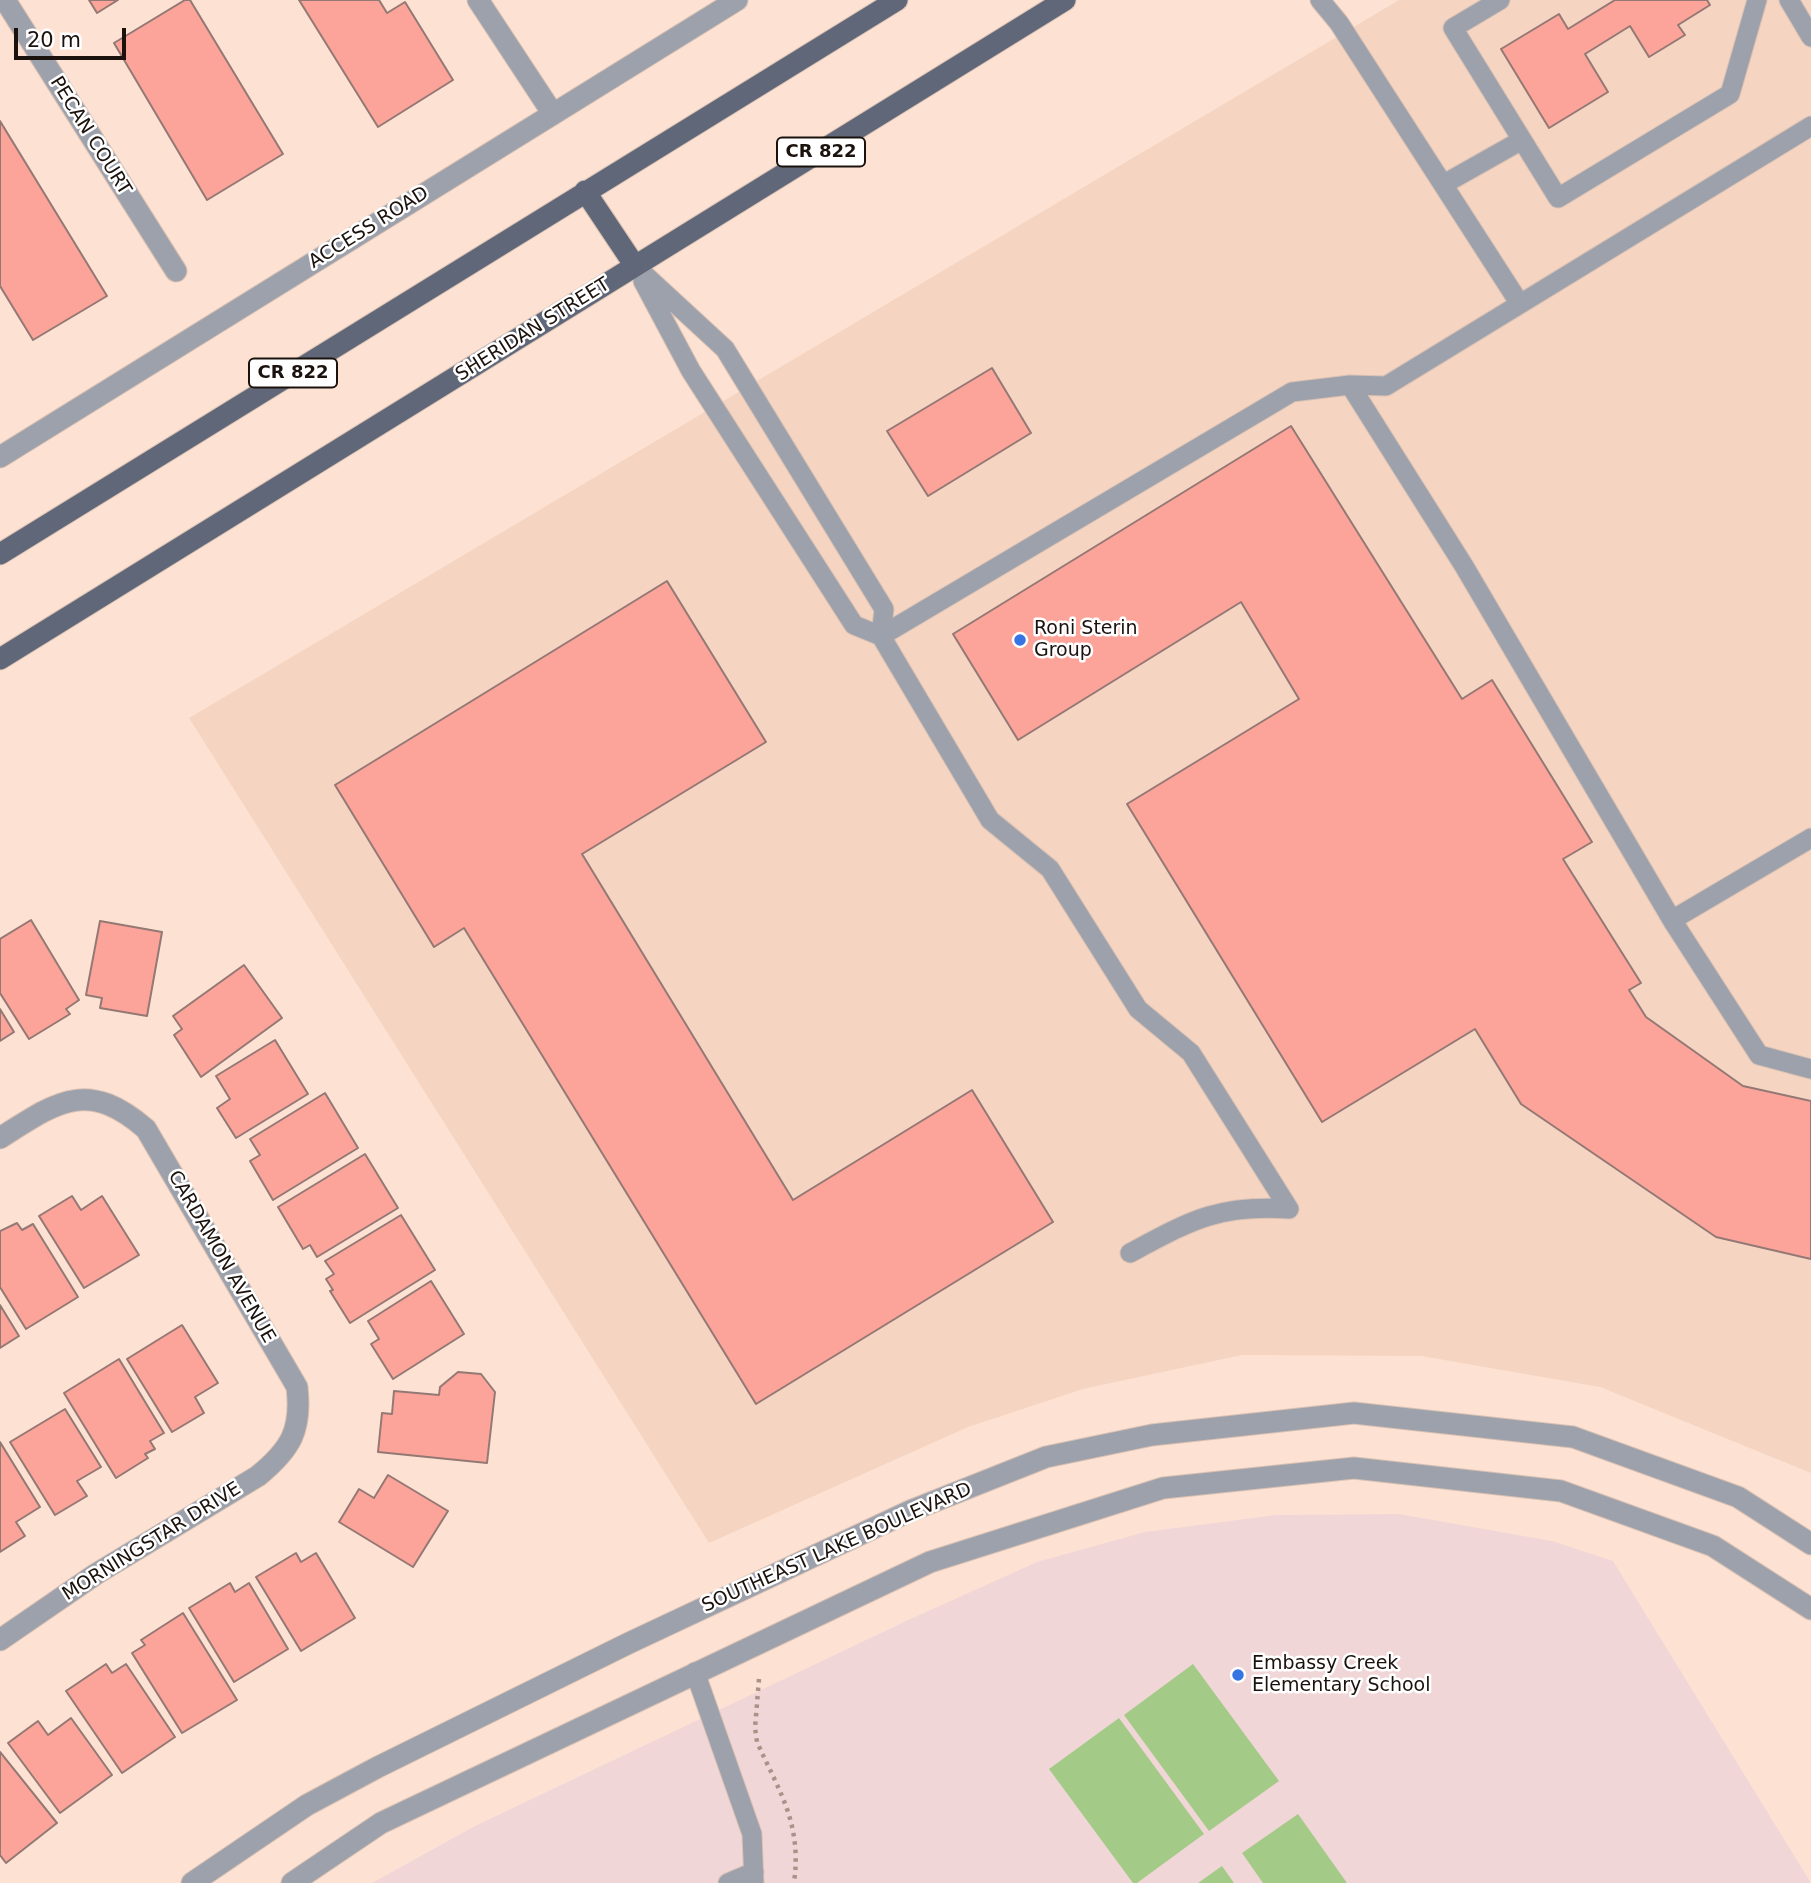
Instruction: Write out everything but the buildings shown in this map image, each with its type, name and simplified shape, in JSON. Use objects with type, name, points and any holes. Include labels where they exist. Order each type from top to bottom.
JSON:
[{"type":"main road","name":"CR 822","points":[[0,554],[897,0]]},
{"type":"main road","name":"SHERIDAN STREET","points":[[0,659],[1065,0]]},
{"type":"main road","points":[[585,191],[635,266]]},
{"type":"street","name":"PECAN COURT","points":[[5,0],[176,271]]},
{"type":"street","points":[[478,0],[553,114]]},
{"type":"street","name":"ACCESS ROAD","points":[[0,457],[737,0]]},
{"type":"street","name":"CARDAMON AVENUE","points":[[0,1138],[48,1108],[79,1098],[103,1102],[125,1111],[146,1129],[297,1387],[300,1412],[294,1435]]},
{"type":"street","name":"SOUTHEAST LAKE BOULEVARD","points":[[192,1883],[307,1805],[378,1767],[628,1643],[910,1511],[1046,1457],[1152,1434],[1354,1413],[1573,1437],[1738,1497],[1811,1544]]},
{"type":"street","name":"MORNINGSTAR DRIVE","points":[[0,1640],[96,1574],[258,1476],[282,1456],[294,1435]]},
{"type":"street","points":[[292,1883],[381,1823],[930,1562],[1163,1489],[1354,1468],[1561,1490],[1713,1546],[1811,1609]]},
{"type":"lane","points":[[1320,0],[1339,23],[1520,304]]},
{"type":"lane","points":[[1500,0],[1453,28],[1558,198],[1730,94],[1756,0]]},
{"type":"lane","points":[[1789,0],[1811,37]]},
{"type":"lane","points":[[881,636],[1292,392],[1350,385],[1386,386],[1811,126]]},
{"type":"lane","points":[[1444,184],[1522,140]]},
{"type":"lane","points":[[635,266],[691,370],[854,625],[881,636],[990,820],[1050,869],[1138,1009],[1191,1054],[1289,1209],[1248,1206],[1194,1219],[1130,1253]]},
{"type":"lane","points":[[635,266],[725,349],[884,610],[881,636]]},
{"type":"lane","points":[[1350,385],[1464,566],[1672,920],[1759,1055],[1811,1069]]},
{"type":"lane","points":[[1672,920],[1811,838]]},
{"type":"lane","points":[[695,1672],[752,1834],[754,1878],[728,1883]]},
{"type":"path","points":[[760,1679],[755,1728],[757,1742],[793,1821],[797,1846],[793,1883]]},
{"type":"shaded area","points":[[1399,0],[1811,0],[1811,1473],[1600,1387],[1421,1356],[1242,1355],[1083,1389],[968,1427],[709,1543],[189,718]]},
{"type":"shaded area","name":"Embassy Creek Elementary School","points":[[1399,1514],[1552,1541],[1613,1561],[1811,1883],[372,1883],[475,1826],[904,1622],[1037,1562],[1145,1532],[1276,1515]]},
{"type":"green space","points":[[1193,1664],[1279,1781],[1209,1831],[1124,1715]]},
{"type":"green space","points":[[1119,1718],[1204,1834],[1137,1883],[1133,1883],[1049,1769]]},
{"type":"green space","points":[[1298,1814],[1347,1883],[1263,1883],[1242,1853]]},
{"type":"green space","points":[[1222,1866],[1234,1883],[1198,1883]]},
{"type":"place","name":"Roni Sterin Group","points":[[1020,640]]},
{"type":"place","name":"Embassy Creek Elementary School","points":[[1238,1675]]}]
